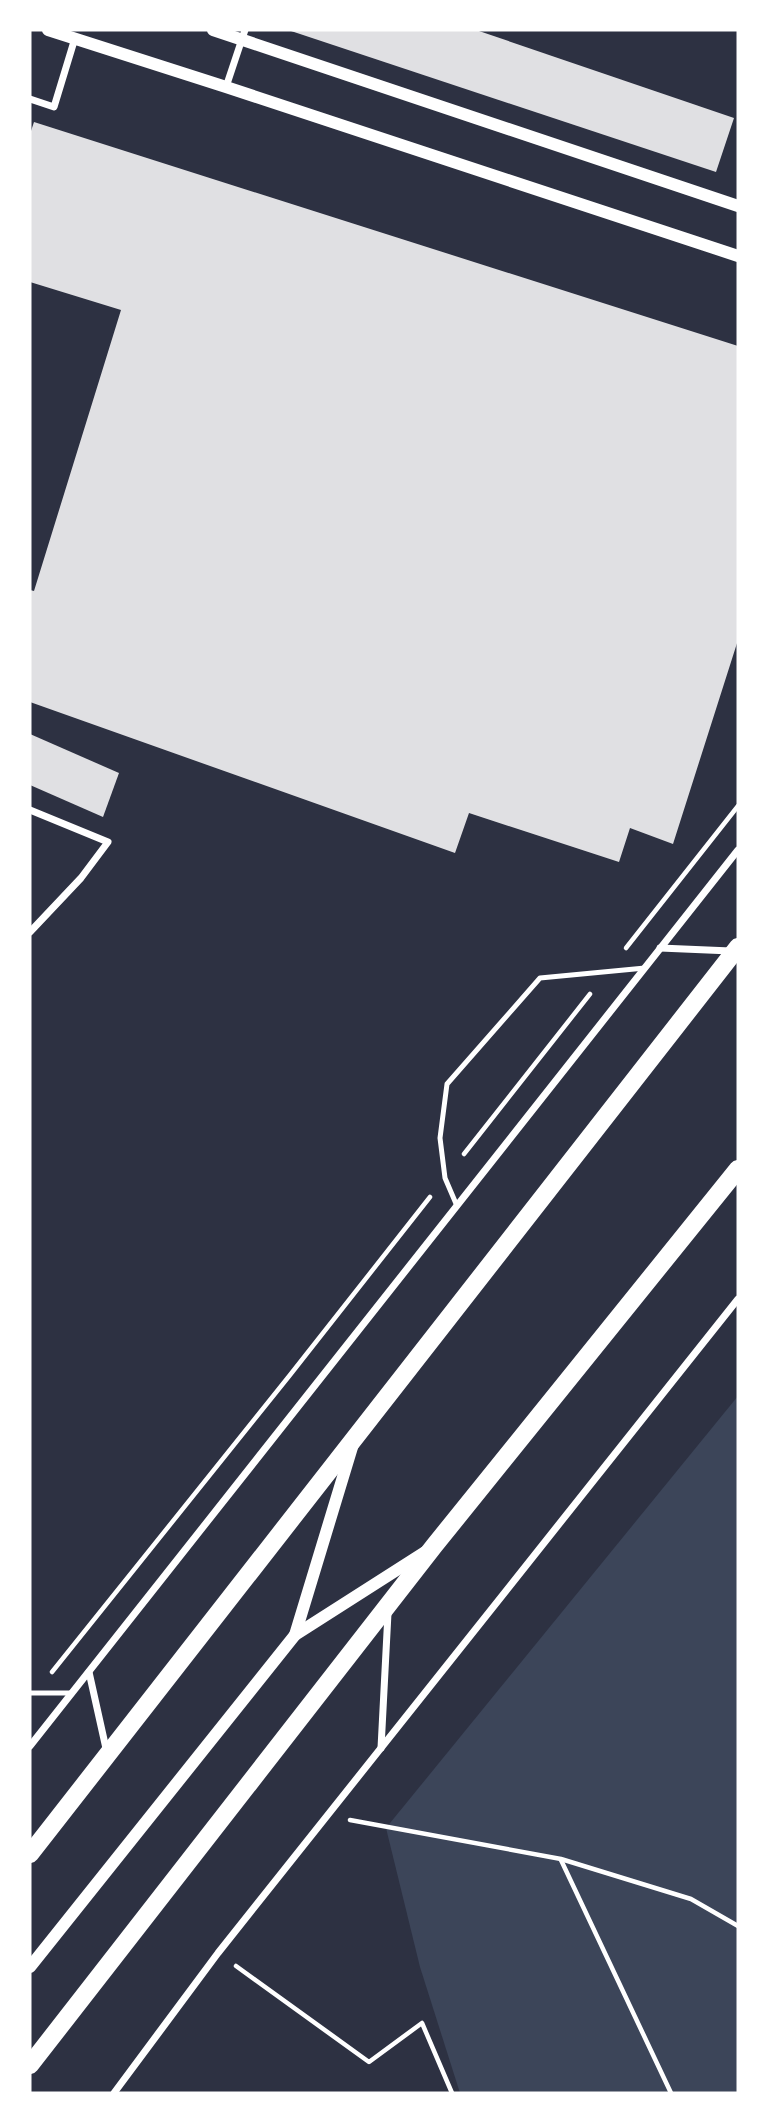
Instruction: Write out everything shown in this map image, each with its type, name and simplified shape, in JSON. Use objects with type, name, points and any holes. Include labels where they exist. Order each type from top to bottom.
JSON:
[{"type":"main road","points":[[30,1854],[737,949]]},
{"type":"main road","points":[[30,2065],[434,1546],[738,1169]]},
{"type":"street","points":[[48,30],[226,86],[738,256]]},
{"type":"street","points":[[213,30],[244,34],[738,206]]},
{"type":"street","points":[[226,86],[244,34]]},
{"type":"street","points":[[30,99],[54,107],[75,38]]},
{"type":"street","points":[[30,810],[108,842],[81,878],[30,933]]},
{"type":"street","points":[[30,1746],[738,850]]},
{"type":"street","points":[[660,948],[737,949]]},
{"type":"street","points":[[114,2093],[218,1953],[738,1299]]},
{"type":"street","points":[[295,1635],[356,1437]]},
{"type":"street","points":[[30,1967],[295,1635],[434,1546]]},
{"type":"street","points":[[381,1749],[389,1605]]},
{"type":"street","points":[[89,1672],[108,1754]]},
{"type":"lane","points":[[457,1206],[445,1178],[440,1138],[447,1084],[540,978],[645,968]]},
{"type":"lane","points":[[32,1693],[72,1693]]},
{"type":"path","points":[[32,1693],[290,1375],[738,806]]},
{"type":"path","points":[[328,1816],[561,1859],[691,1899],[738,1926]]},
{"type":"path","points":[[561,1859],[671,2093]]},
{"type":"path","points":[[218,1953],[369,2062],[422,2023],[452,2093]]},
{"type":"shaded area","points":[[738,1396],[738,2093],[460,2093],[420,1967],[386,1828]]},
{"type":"building","points":[[288,30],[476,30],[734,118],[716,172]]},
{"type":"building","points":[[34,122],[738,346],[738,640],[673,844],[630,828],[619,862],[469,813],[455,853],[30,702],[30,590],[34,591],[121,310],[30,282],[30,134]]},
{"type":"building","points":[[30,734],[119,773],[103,817],[30,785]]}]
